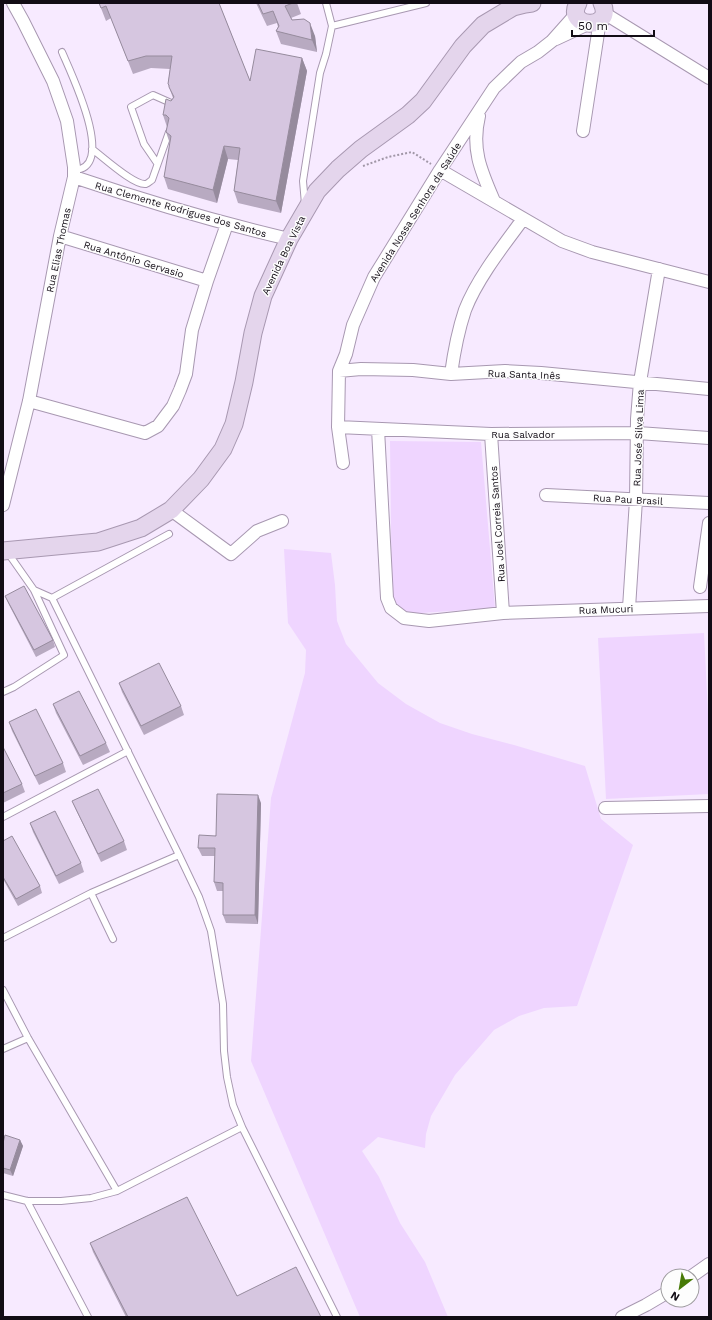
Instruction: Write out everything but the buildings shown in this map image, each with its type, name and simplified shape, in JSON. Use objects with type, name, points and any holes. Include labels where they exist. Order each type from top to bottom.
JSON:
[{"type":"street","name":"Rua Elias Thomas","points":[[3,505],[6,477],[28,401],[60,236],[74,174],[67,121],[53,81],[13,3]]},
{"type":"street","name":"Avenida Boa Vista","points":[[5,550],[98,542],[141,528],[171,510],[201,479],[223,449],[234,424],[244,382],[253,333],[263,296],[289,239],[317,191],[360,149],[408,116],[424,101],[474,33],[483,25],[513,5],[532,3]]},
{"type":"street","name":"Avenida Nossa Senhora da Saúde","points":[[343,463],[338,427],[339,371],[346,354],[353,325],[374,277],[440,170],[494,88],[513,69],[595,11]]},
{"type":"street","points":[[583,131],[595,11],[709,78]]},
{"type":"street","points":[[482,105],[476,129],[476,147],[480,168],[494,201]]},
{"type":"street","points":[[440,170],[562,241],[592,252],[709,282]]},
{"type":"street","name":"Rua Clemente Rodrigues dos Santos","points":[[74,174],[125,194],[227,224],[289,239]]},
{"type":"street","points":[[451,374],[459,332],[466,310],[496,257],[523,219]]},
{"type":"street","points":[[28,401],[145,433],[158,426],[173,406],[186,374],[192,330],[227,224]]},
{"type":"street","name":"Rua Antônio Gervasio","points":[[60,236],[207,281]]},
{"type":"street","name":"Rua José Silva Lima","points":[[629,608],[636,500],[637,419],[640,382],[659,269]]},
{"type":"street","name":"Rua Santa Inês","points":[[339,371],[375,369],[413,370],[451,374],[505,371],[709,389]]},
{"type":"street","name":"Rua Salvador","points":[[338,427],[491,434],[638,433],[709,438]]},
{"type":"street","name":"Rua Mucuri","points":[[378,429],[387,598],[391,608],[404,618],[429,621],[503,613],[709,606]]},
{"type":"street","name":"Rua Joel Correia Santos","points":[[491,434],[503,613]]},
{"type":"street","name":"Rua Pau Brasil","points":[[546,495],[709,503]]},
{"type":"street","points":[[171,510],[231,554],[257,530],[282,521]]},
{"type":"street","points":[[700,587],[709,523]]},
{"type":"street","points":[[605,808],[709,806]]},
{"type":"street","points":[[700,1270],[709,1264]]},
{"type":"street","points":[[622,1317],[646,1306],[660,1297]]},
{"type":"lane","points":[[305,211],[303,181],[320,73],[332,26],[326,3]]},
{"type":"lane","points":[[332,26],[402,6],[426,3]]},
{"type":"lane","points":[[62,52],[89,122],[92,136],[92,149],[89,162],[83,169],[74,174]]},
{"type":"lane","points":[[71,64],[76,86]]},
{"type":"lane","points":[[157,163],[144,144],[131,107],[153,95],[171,103],[174,109]]},
{"type":"lane","points":[[92,149],[131,179],[146,184],[152,180],[169,132]]},
{"type":"lane","points":[[52,598],[169,534]]},
{"type":"lane","points":[[3,692],[14,687],[64,655],[34,590],[5,550]]},
{"type":"lane","points":[[34,590],[52,598],[199,897],[211,931],[223,1004],[224,1051],[232,1105],[337,1317]]},
{"type":"lane","points":[[3,817],[128,751]]},
{"type":"lane","points":[[3,938],[91,893],[179,855]]},
{"type":"lane","points":[[91,893],[113,939]]},
{"type":"lane","points":[[3,990],[28,1038],[117,1191]]},
{"type":"lane","points":[[3,1049],[28,1038]]},
{"type":"lane","points":[[3,1195],[28,1201],[61,1201],[91,1198],[117,1191],[242,1126]]},
{"type":"lane","points":[[28,1201],[88,1317]]},
{"type":"path","points":[[358,169],[388,157],[412,152],[440,170]]},
{"type":"shaded area","points":[[390,441],[481,442],[495,608],[392,615]]},
{"type":"shaded area","points":[[284,549],[331,553],[337,621],[346,644],[378,683],[406,704],[440,723],[472,734],[585,766],[601,819],[633,845],[577,1006],[544,1008],[519,1016],[494,1030],[455,1075],[431,1116],[426,1134],[425,1148],[378,1137],[362,1151],[379,1177],[400,1223],[425,1262],[448,1317],[360,1317],[251,1061],[271,798],[305,673],[306,650],[288,623]]},
{"type":"shaded area","points":[[704,633],[709,734],[709,794],[606,799],[598,638]]}]
